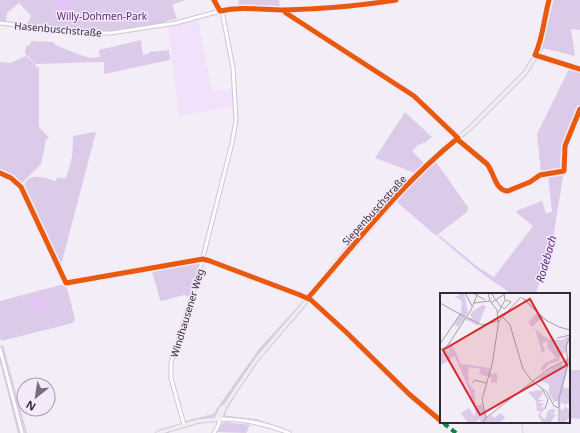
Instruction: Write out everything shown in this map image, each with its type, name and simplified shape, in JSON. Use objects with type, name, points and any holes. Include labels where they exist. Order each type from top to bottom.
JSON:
[{"type":"main road","name":"Siepenbuschstraße","points":[[218,419],[222,407],[225,406],[256,360],[380,214],[434,158],[499,100],[528,69],[542,44],[552,0]]},
{"type":"main road","points":[[158,433],[184,425],[218,419]]},
{"type":"street","name":"Windhausener Weg","points":[[184,425],[171,378],[171,363],[196,287],[232,143],[236,120],[233,67],[224,21],[214,0]]},
{"type":"street","name":"Hasenbuschstraße","points":[[0,23],[84,33],[111,34],[176,23],[237,8],[282,10],[349,6],[396,0]]},
{"type":"street","points":[[414,96],[457,139],[489,166],[499,187],[505,191],[530,182]]},
{"type":"street","points":[[0,348],[22,433]]},
{"type":"street","points":[[215,431],[218,419],[260,422],[290,433]]},
{"type":"shaded area","points":[[55,0],[70,0],[72,6],[64,12],[54,13],[51,9]]},
{"type":"shaded area","points":[[198,20],[212,92],[234,88],[235,106],[179,116],[168,27]]},
{"type":"shaded area","points":[[40,294],[47,306],[46,312],[32,305],[31,302],[33,297]]},
{"type":"green space","name":"Willy-Dohmen-Park","points":[[0,0],[185,0],[172,5],[177,19],[166,21],[166,23],[117,31],[89,32],[27,24],[31,16],[19,3],[7,13],[6,22],[0,21]]},
{"type":"green space","points":[[239,0],[279,0],[280,7],[238,7]]},
{"type":"green space","points":[[553,0],[580,0],[580,30],[571,29],[575,56],[542,48]]},
{"type":"green space","points":[[288,11],[415,93],[412,94],[292,17],[288,13]]},
{"type":"green space","points":[[141,40],[143,55],[149,54],[149,52],[169,50],[170,60],[104,74],[104,62],[36,64],[25,54],[26,46],[30,45],[31,41],[54,42],[54,44],[62,48],[91,58],[100,57],[99,50]]},
{"type":"green space","points":[[26,56],[36,65],[36,67],[39,67],[39,127],[49,138],[46,140],[41,164],[21,184],[0,172],[0,62],[10,63]]},
{"type":"green space","points":[[570,67],[580,69],[580,106],[564,145],[563,168],[560,171],[541,173],[537,134]]},
{"type":"green space","points":[[405,112],[432,137],[425,143],[419,144],[412,151],[424,163],[426,163],[415,173],[375,158]]},
{"type":"green space","points":[[96,132],[60,269],[23,190],[27,180],[31,178],[40,177],[56,181],[57,177],[65,179],[72,158],[73,136]]},
{"type":"green space","points":[[434,159],[468,207],[467,212],[437,235],[398,203],[398,198]]},
{"type":"green space","points":[[560,172],[563,173],[563,177],[552,243],[535,293],[511,293],[484,275],[439,237],[440,236],[479,268],[494,277],[533,226],[516,211],[542,201],[546,213],[552,212],[548,174]]},
{"type":"green space","points":[[412,174],[413,176],[374,215],[306,296],[359,230]]},
{"type":"green space","points":[[414,176],[381,211],[307,296],[375,215]]},
{"type":"green space","points":[[394,202],[394,205],[312,298],[351,250]]},
{"type":"green space","points":[[196,260],[201,261],[191,297],[184,295],[162,301],[160,300],[151,268]]},
{"type":"green space","points":[[64,284],[67,288],[75,319],[73,323],[1,341],[0,301]]},
{"type":"green space","points":[[304,298],[263,346],[304,300],[253,362],[215,416],[213,418],[220,406],[212,418],[186,422],[183,418],[186,421],[213,414],[259,349]]},
{"type":"green space","points":[[309,301],[259,360],[239,388],[225,413],[225,415],[228,416],[257,419],[295,433],[264,422],[225,417],[224,414],[225,409],[256,362]]},
{"type":"green space","points":[[1,345],[3,345],[16,393],[16,399],[4,353],[16,402]]},
{"type":"green space","points":[[0,355],[20,433],[18,433],[0,362]]},
{"type":"green space","points":[[570,370],[580,370],[580,419],[570,418]]},
{"type":"green space","points":[[21,417],[23,417],[27,433],[25,433]]},
{"type":"green space","points":[[225,422],[250,425],[246,433],[217,432]]},
{"type":"waterway","name":"Rodebach","points":[[548,163],[550,152],[546,144],[548,135],[557,127],[556,120],[563,118],[566,115],[570,105],[580,91]]},
{"type":"waterway","name":"Rodebach","points":[[535,293],[552,245],[555,222],[550,176]]},
{"type":"waterway","points":[[399,203],[476,268],[513,293]]},
{"type":"waterway","name":"Rodebach","points":[[522,423],[523,433]]},
{"type":"marked path","points":[[443,423],[456,433]]},
{"type":"cycle path","points":[[214,0],[220,11],[244,8],[285,10],[313,9],[354,6],[396,0]]},
{"type":"cycle path","points":[[549,0],[542,35],[535,55],[580,69]]},
{"type":"cycle path","points":[[284,10],[286,13],[414,96],[458,138],[398,194],[308,298]]},
{"type":"cycle path","points":[[457,139],[487,164],[497,185],[508,191],[530,182],[540,175],[564,171],[565,146],[580,109]]},
{"type":"cycle path","points":[[0,173],[11,178],[21,187],[66,283],[203,259],[210,261],[311,300],[409,394],[440,420]]}]
